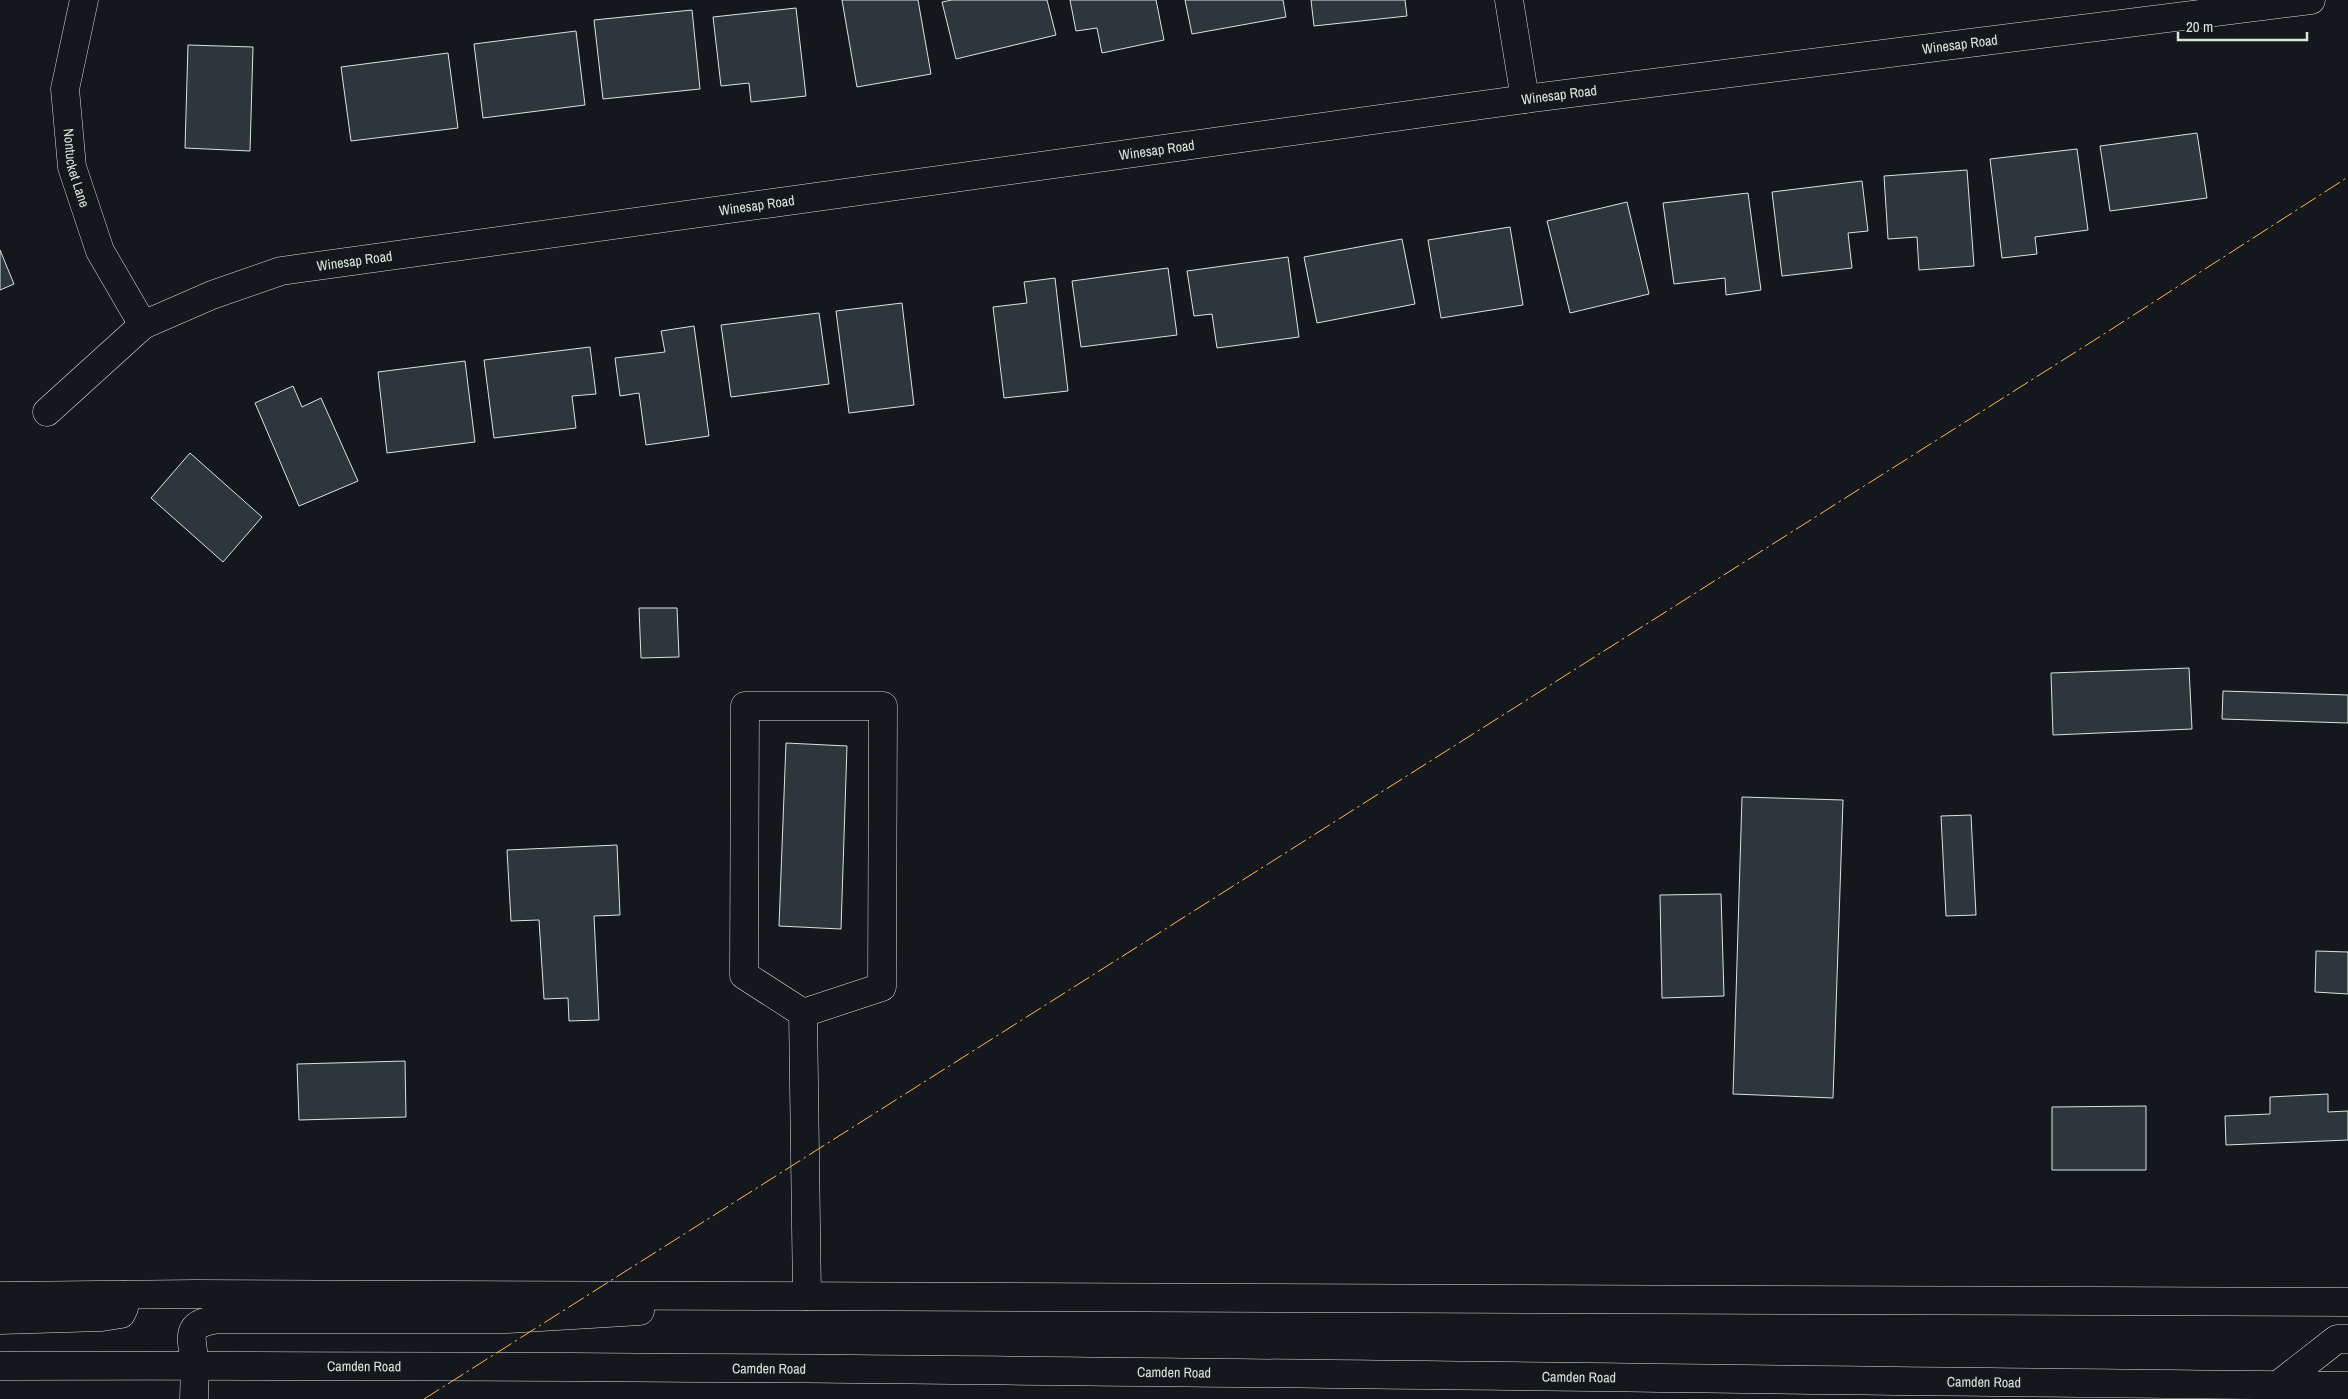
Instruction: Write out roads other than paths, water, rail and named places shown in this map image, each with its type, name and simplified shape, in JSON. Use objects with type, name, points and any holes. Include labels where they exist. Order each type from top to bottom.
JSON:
[{"type":"main road","name":"Nontucket Lane","points":[[84,0],[66,89],[72,167],[100,251],[143,325]]},
{"type":"main road","points":[[1509,0],[1526,99]]},
{"type":"main road","name":"Winesap Road","points":[[47,412],[143,325],[212,295],[281,271],[1526,99],[2283,2],[2311,0]]},
{"type":"main road","points":[[745,706],[883,706],[882,987],[802,1013],[744,975],[745,706]]},
{"type":"main road","points":[[802,1013],[807,1296]]},
{"type":"main road","points":[[0,1320],[102,1317],[121,1314],[124,1308],[125,1295]]},
{"type":"main road","points":[[0,1296],[807,1296],[2348,1302]]},
{"type":"main road","points":[[194,1399],[195,1366],[192,1333],[195,1326],[202,1321],[219,1319],[507,1319],[613,1314],[770,1296]]},
{"type":"main road","points":[[2278,1385],[2337,1338],[2348,1339]]},
{"type":"main road","name":"Camden Road","points":[[0,1366],[195,1366],[2348,1386]]}]
